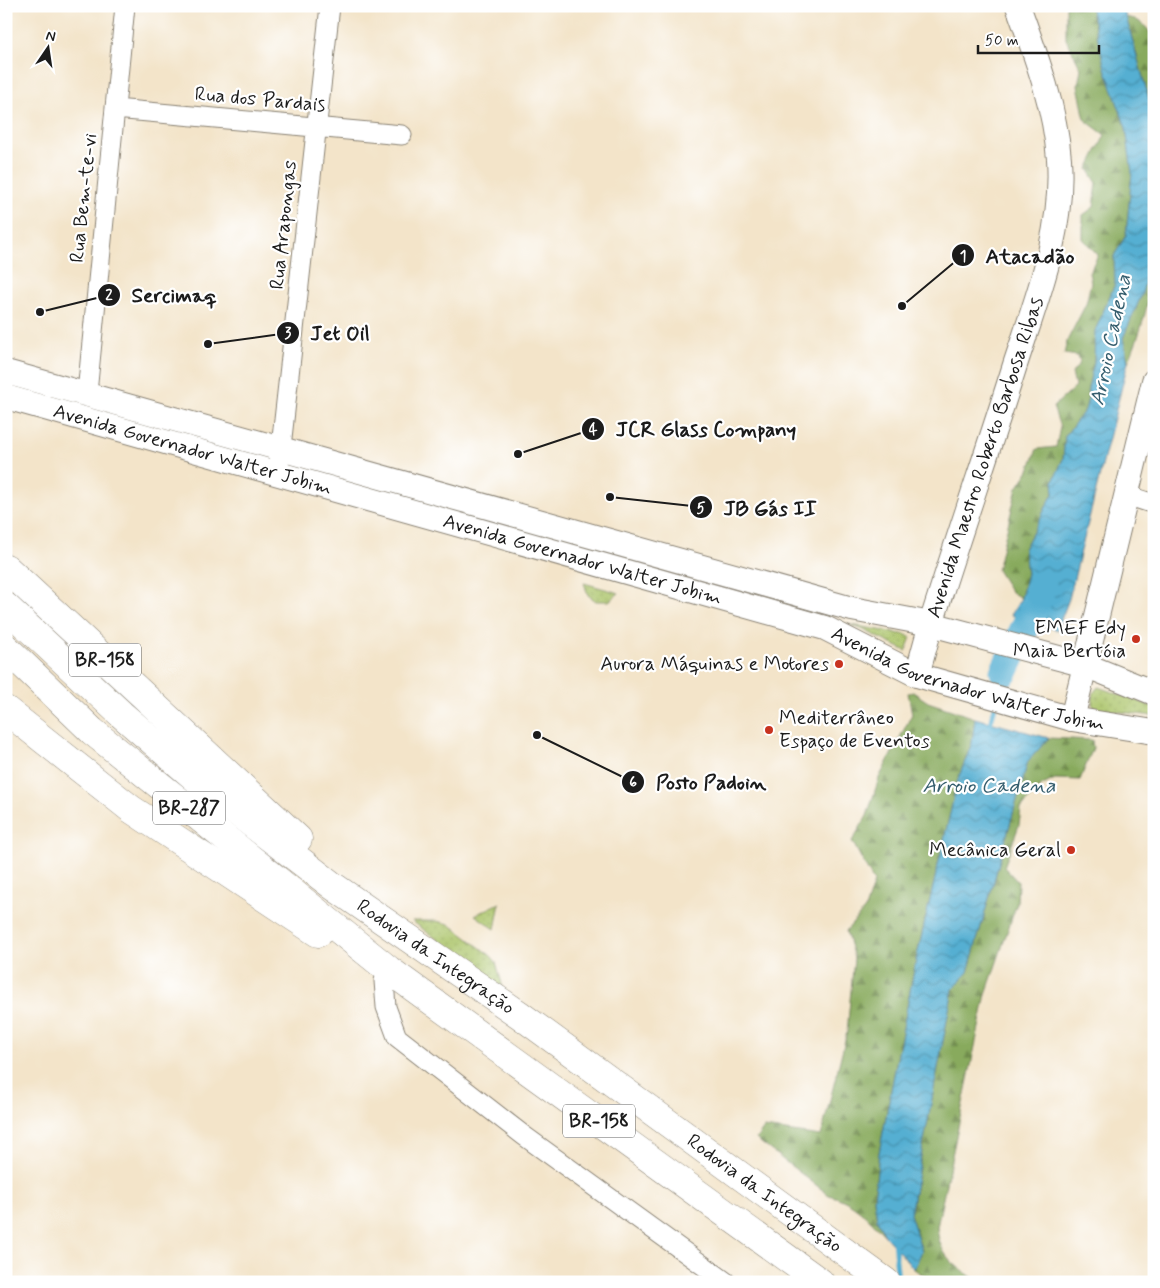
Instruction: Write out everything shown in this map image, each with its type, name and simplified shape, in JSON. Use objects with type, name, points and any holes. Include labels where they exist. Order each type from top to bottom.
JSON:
[{"type":"highway","name":"BR-158","points":[[6,568],[307,847],[334,886]]},
{"type":"highway","name":"Rodovia da Integração","points":[[6,607],[128,720],[221,800],[334,886],[520,1015],[886,1282]]},
{"type":"highway","name":"Rodovia da Integração","points":[[6,648],[92,731],[383,966],[820,1282]]},
{"type":"highway","name":"BR-158","points":[[6,710],[131,809],[342,948],[383,966]]},
{"type":"main road","name":"Avenida Maestro Roberto Barbosa Ribas","points":[[918,675],[930,624],[1043,279],[1058,214],[1059,160],[1054,124],[1042,74],[1018,6]]},
{"type":"main road","name":"Avenida Governador Walter Jobim","points":[[6,372],[87,393],[852,609],[930,624],[1077,663],[1154,693]]},
{"type":"main road","points":[[1062,717],[1126,495],[1154,381]]},
{"type":"main road","name":"Avenida Governador Walter Jobim","points":[[6,397],[825,628],[918,675],[1062,717],[1154,732]]},
{"type":"street","name":"Rua Bem-te-vi","points":[[87,393],[125,6]]},
{"type":"street","name":"Rua Arapongas","points":[[278,474],[330,6]]},
{"type":"street","name":"Rua dos Pardais","points":[[115,109],[402,135]]},
{"type":"street","points":[[1126,495],[1154,504]]},
{"type":"street","points":[[383,966],[386,1007],[397,1037],[516,1129],[726,1282]]},
{"type":"green space","points":[[1066,6],[1090,6],[1105,68],[1126,128],[1132,173],[1126,235],[1114,256],[1115,284],[1095,331],[1094,363],[1088,388],[1088,399],[1085,410],[1065,436],[1063,459],[1053,482],[1054,492],[1024,549],[1027,573],[1021,598],[1011,592],[997,570],[1017,488],[1029,470],[1037,449],[1056,447],[1060,427],[1053,407],[1075,387],[1072,373],[1080,363],[1078,356],[1064,354],[1067,341],[1086,304],[1091,282],[1089,273],[1098,255],[1083,239],[1083,215],[1094,207],[1097,183],[1088,169],[1105,135],[1085,120],[1078,85],[1081,68],[1066,39]]},
{"type":"green space","points":[[1126,17],[1141,23],[1152,35],[1154,134],[1150,103]]},
{"type":"green space","points":[[1154,243],[1150,289],[1144,318],[1128,362],[1123,338],[1142,294]]},
{"type":"green space","points":[[584,583],[619,593],[609,601],[596,601],[588,595]]},
{"type":"green space","points":[[846,624],[911,637],[906,651],[862,629]]},
{"type":"green space","points":[[1098,687],[1154,707],[1154,716],[1096,709],[1092,704],[1094,692]]},
{"type":"green space","points":[[913,692],[928,702],[975,718],[972,743],[958,779],[916,960],[879,1153],[874,1199],[877,1220],[885,1236],[860,1211],[846,1201],[829,1195],[756,1139],[764,1128],[821,1136],[847,1032],[854,958],[846,931],[865,909],[874,882],[852,841],[867,816],[879,778],[912,714],[908,693]]},
{"type":"green space","points":[[1049,738],[1092,740],[1093,748],[1080,780],[1055,779],[1041,786],[1021,809],[1019,825],[1004,867],[1018,882],[1017,903],[986,994],[937,1227],[941,1247],[945,1254],[956,1266],[979,1282],[934,1282],[914,1269],[922,1251],[910,1214],[953,989],[968,972],[1028,761]]},
{"type":"green space","points":[[500,903],[495,929],[475,915]]},
{"type":"green space","points":[[412,921],[436,921],[449,924],[491,956],[496,962],[503,988]]},
{"type":"water","name":"Arroio Cadena","points":[[1090,6],[1123,6],[1150,103],[1154,134],[1154,243],[1142,294],[1123,338],[1128,362],[1069,599],[1057,630],[1011,615],[1021,598],[1027,573],[1024,549],[1054,492],[1053,482],[1063,459],[1065,436],[1085,410],[1094,363],[1095,331],[1115,284],[1114,256],[1126,235],[1132,173],[1126,128],[1105,68]]},
{"type":"water","name":"Arroio Cadena","points":[[975,718],[1049,738],[1028,761],[968,972],[953,989],[910,1214],[922,1251],[914,1269],[885,1236],[877,1220],[874,1199],[879,1153],[916,960],[958,779],[972,743]]},
{"type":"waterway","name":"Arroio Cadena","points":[[1004,672],[1036,604],[1042,584]]},
{"type":"waterway","name":"Arroio Cadena","points":[[999,691],[1004,672]]},
{"type":"waterway","name":"Arroio Cadena","points":[[989,727],[996,704]]},
{"type":"waterway","name":"Arroio Cadena","points":[[894,1240],[898,1281]]},
{"type":"place","name":"Atacadão","points":[[902,306]]},
{"type":"place","name":"Sercimaq","points":[[40,312]]},
{"type":"place","name":"Jet Oil","points":[[208,344]]},
{"type":"place","name":"JCR Glass Company","points":[[518,454]]},
{"type":"place","name":"JB Gás II","points":[[610,497]]},
{"type":"place","name":"EMEF Edy Maia Bertóia","points":[[1136,639]]},
{"type":"place","name":"Aurora Máquinas e Motores","points":[[839,664]]},
{"type":"place","name":"Mediterrâneo Espaço de Eventos","points":[[769,730]]},
{"type":"place","name":"Posto Padoin","points":[[537,735]]},
{"type":"place","name":"Mecânica Geral","points":[[1071,850]]}]
